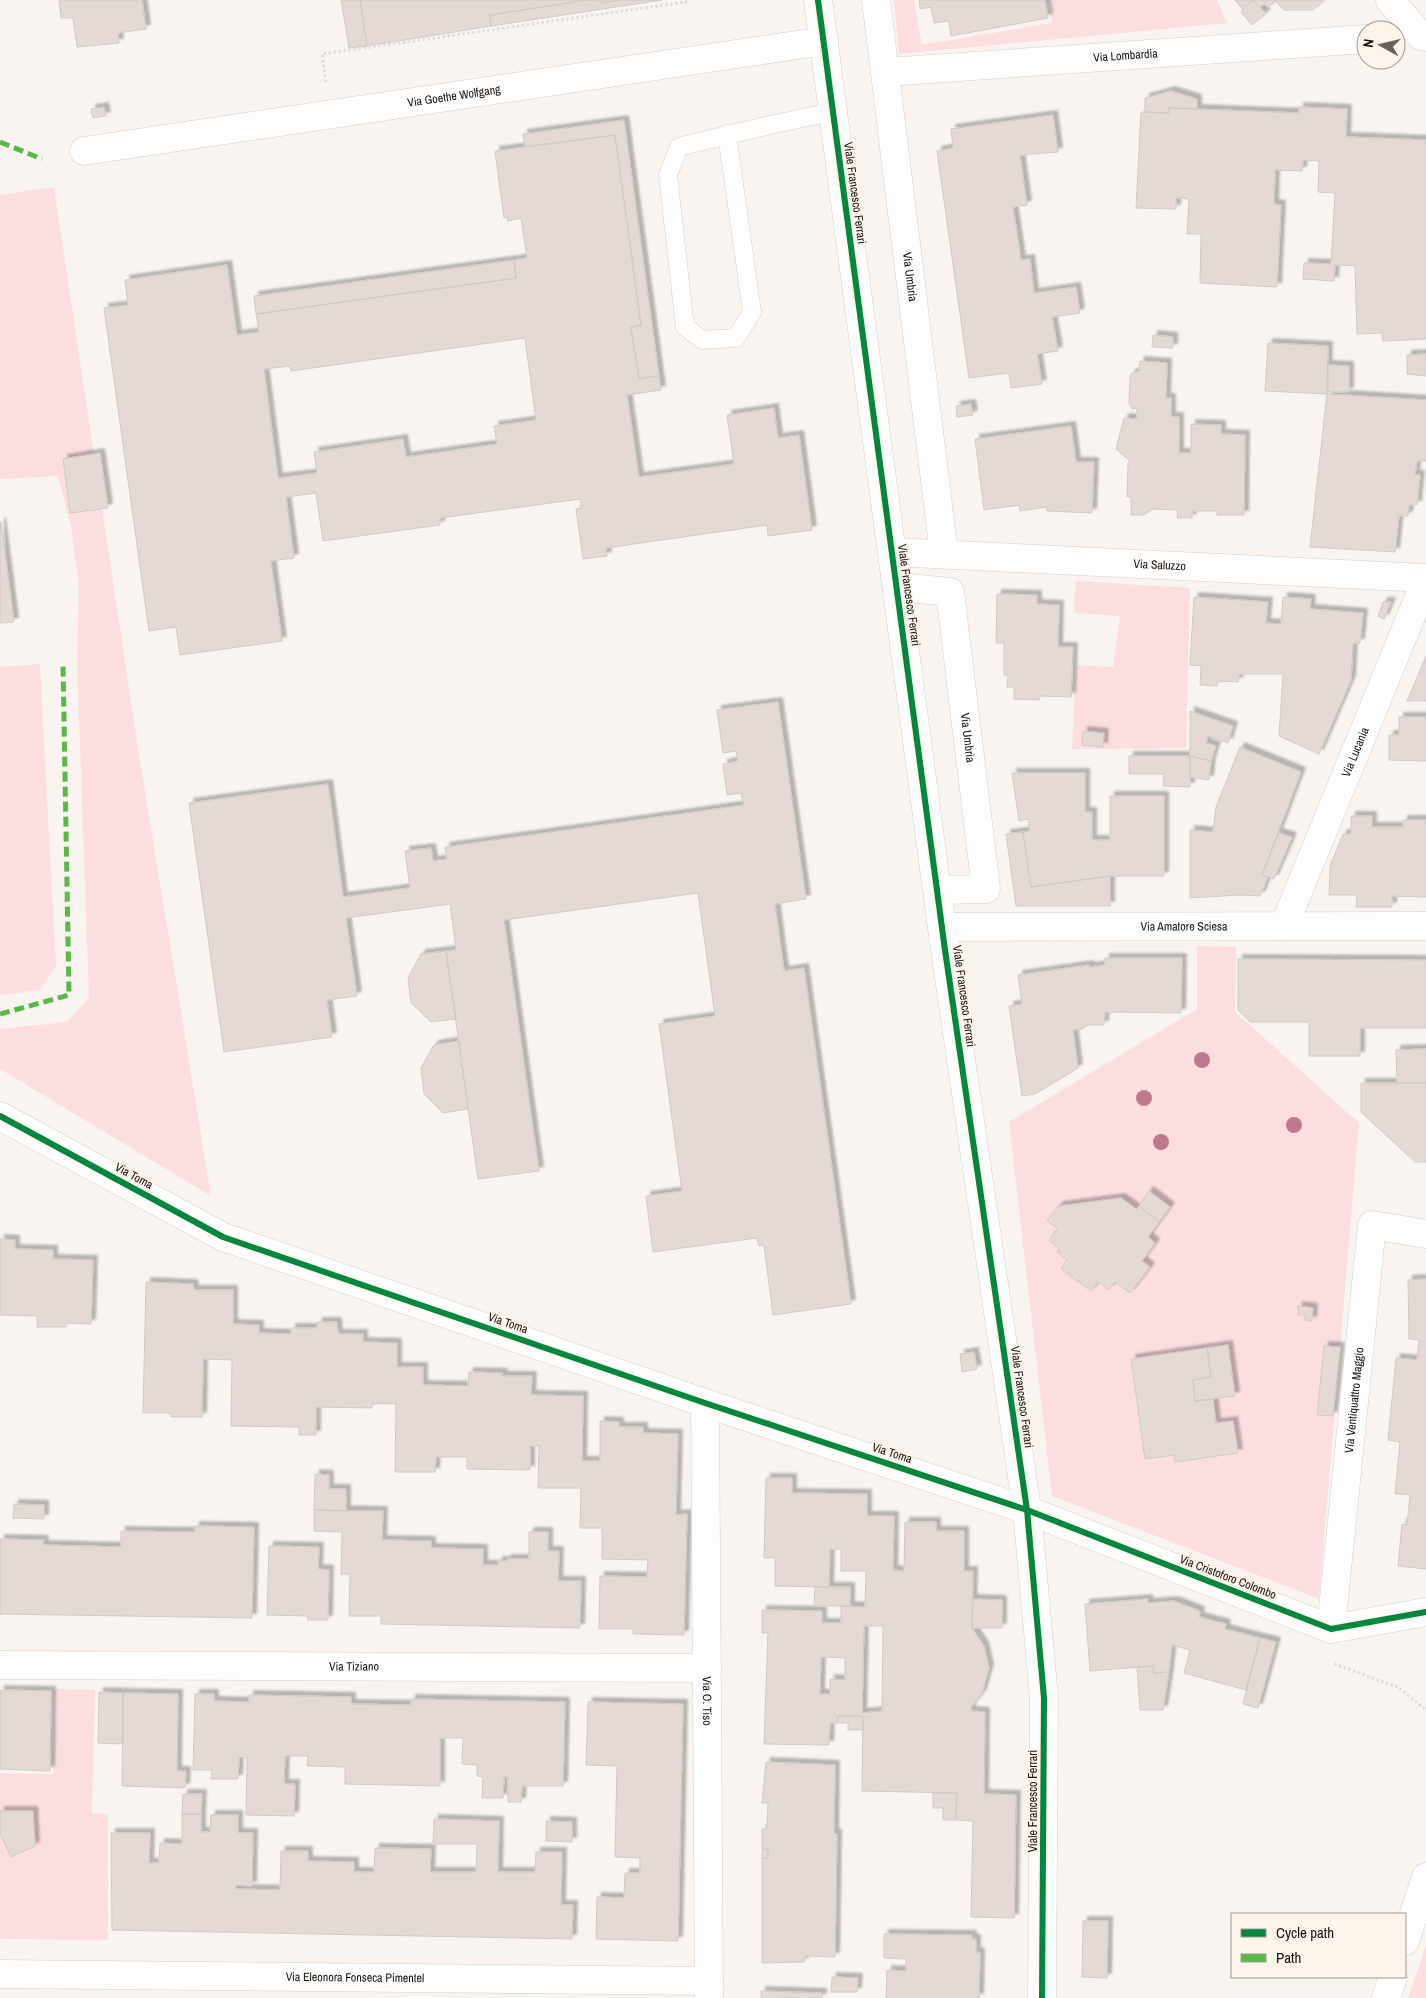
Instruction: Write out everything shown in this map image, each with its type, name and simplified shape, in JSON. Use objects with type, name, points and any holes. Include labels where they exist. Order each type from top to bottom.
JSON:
[{"type":"street","name":"Viale Francesco Ferrari","points":[[818,0],[942,927],[1027,1510],[1044,1698],[1042,1998]]},
{"type":"street","name":"Via Umbria","points":[[876,0],[944,554]]},
{"type":"street","points":[[1390,0],[1414,36]]},
{"type":"street","name":"Via Lombardia","points":[[886,72],[1356,40]]},
{"type":"street","name":"Via Goethe Wolfgang","points":[[84,151],[824,41]]},
{"type":"street","name":"Via Saluzzo","points":[[892,552],[1426,579]]},
{"type":"street","name":"Via Lucania","points":[[1284,926],[1426,579]]},
{"type":"street","name":"Via Umbria","points":[[898,587],[950,592],[986,889],[938,890]]},
{"type":"street","name":"Via Amatore Sciesa","points":[[942,927],[1426,926]]},
{"type":"street","name":"Via Toma","points":[[0,1116],[223,1237],[1027,1510]]},
{"type":"street","name":"Via Ventiquattro Maggio","points":[[1331,1629],[1372,1225],[1426,1234]]},
{"type":"street","name":"Via O. Tiso","points":[[705,1402],[709,1989]]},
{"type":"street","name":"Via Cristoforo Colombo","points":[[1027,1510],[1331,1629]]},
{"type":"street","points":[[1331,1629],[1426,1612]]},
{"type":"street","name":"Via Tiziano","points":[[0,1665],[707,1668]]},
{"type":"street","points":[[1406,1938],[1426,1877]]},
{"type":"street","name":"Via Eleonora Fonseca Pimentel","points":[[0,1974],[75,1986],[709,1989]]},
{"type":"street","points":[[1386,1998],[1393,1978]]},
{"type":"lane","points":[[727,134],[752,312],[736,338],[703,340],[685,327],[668,176],[679,147],[727,134],[833,112]]},
{"type":"path","points":[[326,87],[322,54],[686,2],[686,0]]},
{"type":"path","points":[[1328,1661],[1398,1687],[1426,1710]]},
{"type":"shaded area","points":[[894,0],[914,0],[922,45],[1052,23],[1050,0],[1217,0],[1227,23],[899,54]]},
{"type":"shaded area","points":[[54,187],[137,742],[211,1196],[0,1069],[0,1029],[67,1022],[89,998],[77,662],[79,587],[71,526],[58,476],[0,479],[0,195]]},
{"type":"shaded area","points":[[1076,581],[1190,588],[1186,748],[1072,749],[1076,665],[1113,667],[1120,616],[1074,613]]},
{"type":"shaded area","points":[[40,664],[56,966],[40,990],[0,995],[0,667]]},
{"type":"shaded area","points":[[1197,946],[1236,947],[1235,1012],[1359,1123],[1319,1599],[1052,1496],[1009,1122],[1197,1009]]},
{"type":"shaded area","points":[[54,1689],[95,1690],[92,1813],[108,1814],[108,1940],[0,1939],[0,1773],[53,1774]]},
{"type":"shaded area","points":[[1426,1946],[1426,1998],[1408,1998]]},
{"type":"building","points":[[59,0],[142,0],[146,29],[118,33],[119,43],[77,47],[73,18],[61,18]]},
{"type":"building","points":[[341,0],[360,0],[367,46],[349,48]]},
{"type":"building","points":[[360,0],[587,0],[490,15],[491,26],[367,46]]},
{"type":"building","points":[[587,0],[600,0],[601,3],[620,0],[662,0],[491,26],[490,15]]},
{"type":"building","points":[[600,0],[620,0],[601,3]]},
{"type":"building","points":[[919,0],[1045,0],[1048,18],[951,36],[949,21],[934,23],[931,7],[920,9]]},
{"type":"building","points":[[1235,0],[1253,0],[1243,10]]},
{"type":"building","points":[[1253,0],[1268,0],[1260,7]]},
{"type":"building","points":[[1253,0],[1266,13],[1252,25],[1241,12]]},
{"type":"building","points":[[1268,0],[1324,0],[1313,10],[1284,10],[1275,1],[1268,8],[1264,4]]},
{"type":"building","points":[[1171,91],[1197,99],[1197,109],[1169,108],[1169,113],[1145,112],[1145,98]]},
{"type":"building","points":[[104,107],[106,116],[93,118],[91,109]]},
{"type":"building","points":[[1299,107],[1347,109],[1346,137],[1426,140],[1426,339],[1383,341],[1382,333],[1357,334],[1355,266],[1335,265],[1334,281],[1303,279],[1304,263],[1331,264],[1335,193],[1318,192],[1319,161],[1303,160],[1302,171],[1275,170],[1274,204],[1281,205],[1277,287],[1200,283],[1201,234],[1187,234],[1189,199],[1176,198],[1176,209],[1136,208],[1141,112],[1169,113],[1169,108],[1299,113]]},
{"type":"building","points":[[1053,115],[1058,152],[1020,155],[1027,205],[1013,207],[1021,260],[1030,259],[1034,293],[1076,287],[1080,313],[1052,317],[1058,351],[1037,354],[1042,384],[1011,388],[1009,373],[969,378],[937,151],[953,148],[951,129]]},
{"type":"building","points":[[624,120],[659,376],[639,379],[631,327],[641,325],[615,135],[525,147],[523,134]]},
{"type":"building","points":[[615,135],[641,325],[631,327],[639,379],[659,376],[661,390],[627,395],[639,477],[734,464],[727,415],[774,408],[778,438],[799,435],[812,530],[768,536],[767,525],[606,548],[607,556],[583,559],[576,509],[582,508],[580,499],[440,518],[440,525],[323,541],[316,493],[286,497],[294,558],[271,561],[282,641],[180,655],[176,627],[149,631],[104,308],[128,305],[125,280],[227,265],[237,335],[259,332],[256,314],[516,278],[514,260],[527,258],[521,218],[508,221],[507,217],[504,218],[495,151]],"holes":[[[525,338],[536,420],[494,426],[497,444],[406,457],[403,439],[314,452],[317,473],[278,478],[264,369],[290,366],[291,371]]]},
{"type":"building","points":[[514,260],[516,278],[256,314],[254,296]]},
{"type":"building","points":[[1153,335],[1173,337],[1173,348],[1152,347]]},
{"type":"building","points":[[1268,343],[1328,346],[1327,394],[1265,391]]},
{"type":"building","points":[[1426,354],[1426,376],[1407,374],[1407,355]]},
{"type":"building","points":[[1140,361],[1167,363],[1166,398],[1171,398],[1171,417],[1179,417],[1179,453],[1191,453],[1191,424],[1221,425],[1221,434],[1245,435],[1244,515],[1217,515],[1217,511],[1192,511],[1192,518],[1177,518],[1178,510],[1153,509],[1143,515],[1131,515],[1131,497],[1127,497],[1128,463],[1130,461],[1116,449],[1124,418],[1137,419],[1137,408],[1132,409],[1129,403],[1130,378],[1131,374],[1139,371]]},
{"type":"building","points":[[1328,365],[1349,366],[1349,392],[1328,392]]},
{"type":"building","points":[[1327,394],[1426,400],[1426,461],[1417,461],[1415,475],[1420,475],[1417,505],[1409,505],[1408,516],[1399,516],[1395,552],[1310,547]]},
{"type":"building","points":[[971,404],[973,415],[957,417],[956,406]]},
{"type":"building","points":[[1071,426],[1076,462],[1094,462],[1092,513],[1047,511],[1047,507],[1020,511],[1019,505],[984,510],[975,439]]},
{"type":"building","points":[[100,453],[108,508],[70,513],[63,459]]},
{"type":"building","points":[[0,523],[14,622],[0,623]]},
{"type":"building","points":[[997,594],[1037,595],[1037,604],[1059,605],[1058,647],[1073,647],[1071,697],[1040,696],[1039,700],[1014,699],[1014,687],[1007,687],[1008,676],[1004,675],[1004,643],[996,643]]},
{"type":"building","points":[[1194,597],[1268,602],[1266,623],[1281,624],[1283,597],[1311,599],[1310,609],[1363,613],[1360,643],[1353,643],[1351,680],[1319,754],[1279,736],[1283,674],[1239,674],[1238,682],[1218,681],[1217,686],[1200,685],[1201,666],[1190,665]]},
{"type":"building","points":[[1383,602],[1391,602],[1384,619],[1378,616]]},
{"type":"building","points":[[1426,656],[1426,701],[1407,701]]},
{"type":"building","points":[[778,702],[806,899],[775,904],[784,971],[804,968],[851,1304],[773,1315],[764,1245],[759,1246],[757,1238],[653,1252],[646,1196],[682,1191],[659,1024],[715,1016],[698,893],[504,920],[539,1171],[478,1179],[446,951],[456,950],[450,904],[346,918],[357,996],[327,1000],[332,1037],[224,1052],[189,803],[328,784],[343,897],[410,888],[405,851],[431,848],[433,861],[447,859],[445,847],[744,805],[741,793],[727,795],[723,764],[738,761],[736,751],[723,753],[717,710]]},
{"type":"building","points":[[1190,711],[1233,726],[1228,743],[1208,736],[1206,743],[1216,746],[1211,761],[1190,756]]},
{"type":"building","points":[[1399,717],[1426,717],[1426,761],[1389,760],[1389,735],[1399,735]]},
{"type":"building","points":[[1083,731],[1104,733],[1103,747],[1082,745]]},
{"type":"building","points":[[1240,747],[1301,772],[1262,875],[1268,877],[1260,896],[1240,895],[1190,898],[1190,830],[1213,832],[1216,807]]},
{"type":"building","points":[[1129,756],[1190,756],[1190,787],[1163,786],[1164,774],[1129,774]]},
{"type":"building","points":[[1190,756],[1211,761],[1209,780],[1190,777]]},
{"type":"building","points":[[1012,773],[1085,773],[1085,812],[1092,812],[1092,840],[1110,840],[1110,796],[1164,796],[1164,876],[1110,876],[1031,887],[1023,832],[1030,831],[1028,819],[1019,821]]},
{"type":"building","points":[[1351,816],[1372,816],[1372,827],[1403,827],[1403,820],[1426,820],[1426,897],[1392,896],[1392,907],[1356,907],[1357,895],[1329,895],[1330,866],[1343,834],[1351,834]]},
{"type":"building","points":[[1023,832],[1031,887],[1110,876],[1110,906],[1016,906],[1006,834]]},
{"type":"building","points":[[1279,833],[1292,837],[1274,879],[1262,875]]},
{"type":"building","points":[[446,951],[456,1019],[431,1022],[411,1003],[408,978],[421,954]]},
{"type":"building","points":[[1105,958],[1182,958],[1181,1013],[1105,1012],[1104,1025],[1088,1025],[1082,1029],[1073,1030],[1078,1068],[1035,1094],[1022,1096],[1009,1006],[1022,1004],[1018,975],[1089,965],[1089,967],[1105,965]]},
{"type":"building","points":[[1238,959],[1426,960],[1426,1028],[1360,1028],[1360,1056],[1309,1056],[1309,1022],[1250,1022],[1238,1010]]},
{"type":"building","points":[[459,1041],[468,1109],[443,1113],[424,1094],[421,1068],[434,1045]]},
{"type":"building","points":[[1426,1049],[1426,1083],[1397,1083],[1396,1050]]},
{"type":"building","points":[[1361,1083],[1426,1083],[1426,1162],[1415,1162],[1361,1112]]},
{"type":"building","points":[[1149,1191],[1170,1207],[1159,1222],[1139,1206]]},
{"type":"building","points":[[1121,1198],[1136,1209],[1139,1206],[1159,1222],[1148,1237],[1155,1243],[1142,1261],[1150,1267],[1130,1293],[1115,1282],[1109,1290],[1098,1282],[1091,1291],[1061,1269],[1067,1260],[1057,1252],[1059,1248],[1049,1240],[1058,1229],[1047,1221],[1059,1206]]},
{"type":"building","points":[[0,1239],[15,1240],[15,1249],[53,1250],[53,1259],[93,1260],[91,1324],[66,1323],[66,1327],[37,1327],[37,1316],[0,1315]]},
{"type":"building","points":[[1426,1279],[1426,1569],[1398,1566],[1402,1524],[1407,1525],[1410,1495],[1395,1494],[1400,1442],[1388,1440],[1396,1358],[1417,1360],[1419,1340],[1409,1339],[1408,1280]]},
{"type":"building","points":[[146,1282],[193,1284],[194,1290],[233,1290],[233,1324],[259,1325],[259,1333],[291,1334],[291,1328],[317,1328],[318,1322],[337,1322],[338,1334],[363,1334],[363,1342],[397,1343],[397,1367],[423,1367],[423,1385],[468,1386],[469,1372],[503,1373],[502,1376],[532,1376],[531,1395],[583,1396],[582,1461],[600,1461],[600,1421],[619,1422],[619,1427],[643,1427],[643,1433],[678,1434],[676,1515],[687,1514],[684,1635],[633,1634],[633,1629],[599,1629],[600,1576],[647,1577],[648,1560],[602,1559],[602,1528],[580,1528],[581,1488],[538,1488],[539,1446],[530,1446],[530,1470],[467,1469],[467,1457],[436,1457],[435,1472],[395,1472],[396,1404],[372,1403],[372,1408],[316,1407],[316,1435],[299,1435],[299,1427],[231,1426],[232,1360],[203,1359],[202,1417],[171,1417],[171,1413],[143,1413]]},
{"type":"building","points":[[1298,1306],[1313,1308],[1312,1321],[1305,1320],[1305,1315],[1298,1315]]},
{"type":"building","points":[[1228,1345],[1235,1396],[1195,1401],[1193,1380],[1211,1377],[1207,1348]]},
{"type":"building","points":[[1324,1346],[1340,1347],[1333,1416],[1317,1415]]},
{"type":"building","points":[[1207,1348],[1211,1377],[1193,1380],[1195,1401],[1213,1399],[1216,1423],[1233,1421],[1238,1453],[1175,1462],[1174,1455],[1145,1459],[1131,1359]]},
{"type":"building","points":[[974,1352],[977,1369],[962,1372],[960,1354]]},
{"type":"building","points":[[315,1474],[329,1475],[329,1489],[346,1489],[346,1511],[314,1510]]},
{"type":"building","points":[[766,1478],[792,1478],[792,1493],[867,1494],[867,1516],[894,1516],[893,1570],[904,1571],[905,1522],[936,1522],[936,1531],[964,1531],[964,1571],[973,1571],[972,1628],[984,1646],[989,1668],[982,1693],[971,1707],[971,1711],[985,1712],[984,1794],[1016,1795],[1014,1918],[971,1917],[973,1821],[956,1820],[957,1793],[862,1791],[863,1716],[838,1716],[837,1723],[830,1723],[829,1745],[764,1744],[768,1633],[762,1633],[762,1610],[822,1611],[822,1623],[841,1623],[841,1606],[865,1607],[866,1571],[841,1571],[841,1549],[830,1549],[829,1587],[775,1586],[775,1558],[764,1558]],"holes":[[[864,1626],[883,1626],[882,1711],[862,1713]],[[821,1657],[845,1658],[845,1680],[830,1679],[830,1694],[820,1694]]]},
{"type":"building","points":[[14,1504],[44,1505],[44,1519],[13,1518]]},
{"type":"building","points":[[314,1510],[383,1511],[382,1540],[431,1541],[431,1548],[483,1549],[483,1565],[498,1565],[498,1561],[507,1561],[507,1559],[529,1559],[529,1532],[548,1532],[548,1551],[559,1551],[558,1581],[581,1581],[580,1628],[381,1624],[381,1616],[349,1616],[350,1574],[341,1574],[342,1532],[314,1531]]},
{"type":"building","points":[[195,1526],[254,1527],[252,1618],[0,1614],[0,1539],[44,1540],[43,1545],[121,1547],[121,1531],[195,1532]]},
{"type":"building","points":[[269,1546],[319,1547],[318,1569],[329,1570],[328,1620],[308,1620],[307,1616],[267,1615]]},
{"type":"building","points":[[815,1587],[850,1587],[850,1606],[814,1606]]},
{"type":"building","points":[[973,1599],[1002,1600],[1002,1628],[972,1628]]},
{"type":"building","points":[[1148,1599],[1148,1603],[1174,1601],[1200,1611],[1199,1617],[1226,1624],[1225,1629],[1260,1638],[1246,1690],[1184,1673],[1190,1650],[1172,1645],[1169,1672],[1154,1673],[1153,1666],[1090,1671],[1085,1604]]},
{"type":"building","points":[[1260,1638],[1276,1642],[1258,1708],[1243,1704]]},
{"type":"building","points":[[1153,1666],[1154,1673],[1169,1672],[1163,1710],[1140,1710],[1137,1667]]},
{"type":"building","points":[[0,1690],[51,1691],[50,1771],[0,1769]]},
{"type":"building","points":[[99,1692],[123,1693],[123,1744],[98,1743]]},
{"type":"building","points":[[123,1693],[178,1694],[177,1771],[186,1771],[185,1788],[122,1786]]},
{"type":"building","points":[[195,1694],[214,1694],[214,1701],[249,1702],[249,1695],[351,1697],[351,1704],[411,1705],[411,1699],[565,1702],[563,1786],[522,1786],[521,1802],[508,1802],[508,1777],[504,1777],[503,1798],[482,1798],[483,1777],[477,1776],[477,1765],[462,1764],[463,1738],[440,1738],[440,1786],[345,1784],[345,1767],[307,1766],[308,1756],[285,1756],[284,1784],[295,1784],[294,1816],[246,1815],[247,1758],[239,1757],[238,1779],[211,1779],[212,1770],[193,1770]]},
{"type":"building","points":[[588,1702],[683,1704],[678,1941],[596,1939],[597,1897],[624,1898],[625,1873],[640,1873],[640,1858],[615,1857],[617,1766],[586,1765]]},
{"type":"building","points":[[838,1716],[863,1716],[863,1730],[848,1730],[848,1723],[837,1723]]},
{"type":"building","points":[[766,1762],[835,1765],[834,1833],[837,1834],[835,1957],[805,1956],[804,1962],[762,1963],[762,1858],[768,1858],[768,1849],[762,1849],[762,1829],[767,1829],[768,1803],[762,1803]]},
{"type":"building","points":[[933,1793],[957,1793],[956,1820],[943,1820],[943,1808],[933,1808]]},
{"type":"building","points":[[183,1794],[202,1794],[201,1814],[182,1814]]},
{"type":"building","points":[[0,1811],[33,1811],[35,1846],[11,1857],[0,1834]]},
{"type":"building","points":[[182,1814],[201,1814],[201,1832],[210,1832],[211,1815],[238,1815],[238,1833],[253,1833],[252,1886],[236,1885],[236,1889],[280,1890],[281,1851],[308,1851],[308,1861],[354,1862],[354,1872],[374,1872],[375,1848],[431,1849],[430,1872],[476,1872],[477,1844],[433,1844],[434,1819],[499,1821],[498,1872],[535,1872],[536,1852],[562,1852],[561,1905],[573,1905],[572,1939],[112,1930],[111,1833],[150,1833],[149,1863],[159,1863],[160,1843],[182,1844]]},
{"type":"building","points":[[546,1821],[572,1822],[572,1842],[546,1841]]},
{"type":"building","points":[[762,1849],[768,1849],[768,1858],[762,1858]]},
{"type":"building","points":[[1083,1921],[1108,1921],[1107,1978],[1082,1977]]},
{"type":"building","points":[[884,1934],[972,1935],[972,1939],[976,1939],[976,1953],[980,1952],[979,1998],[886,1998],[887,1970],[906,1971],[906,1959],[884,1958]]},
{"type":"building","points":[[832,1977],[858,1978],[857,1992],[831,1992]]},
{"type":"building","points":[[761,1991],[822,1993],[822,1998],[761,1998]]},
{"type":"marked path","points":[[0,142],[42,159]]},
{"type":"marked path","points":[[0,1014],[69,995],[63,664]]},
{"type":"cycle path","points":[[818,0],[945,950],[1027,1510],[1044,1698],[1042,1998]]},
{"type":"cycle path","points":[[0,1116],[223,1237],[705,1403],[1027,1510],[1331,1629],[1426,1612]]}]
